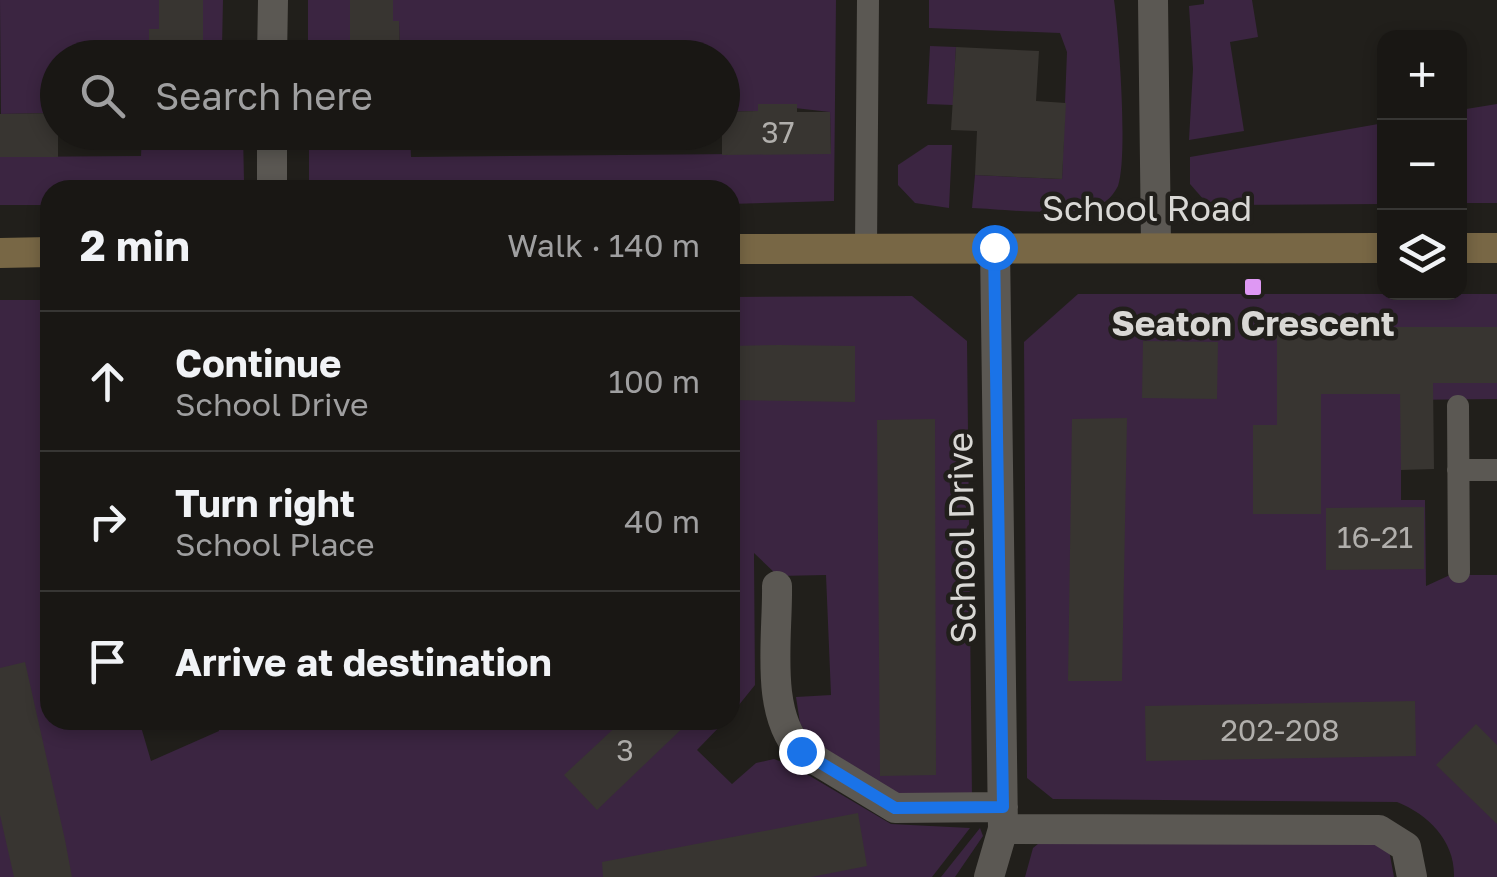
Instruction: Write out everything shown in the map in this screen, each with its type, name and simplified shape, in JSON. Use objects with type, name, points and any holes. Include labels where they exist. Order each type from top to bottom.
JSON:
[{"type":"street","points":[[272,0],[272,40]]},
{"type":"street","points":[[1152,0],[1156,245]]},
{"type":"street","points":[[272,150],[272,180]]},
{"type":"street","name":"School Road","points":[[740,249],[1156,245],[1377,248]]},
{"type":"street","name":"School Drive","points":[[989,877],[1003,818],[994,247]]},
{"type":"street","points":[[1467,248],[1497,248]]},
{"type":"street","points":[[0,252],[40,252]]},
{"type":"street","points":[[777,586],[781,714],[790,739],[801,751],[895,808],[1003,818],[1380,830],[1406,847],[1412,877]]},
{"type":"lane","points":[[866,248],[868,0]]},
{"type":"lane","points":[[1458,406],[1460,572]]},
{"type":"lane","points":[[1458,470],[1497,470]]},
{"type":"shaded area","points":[[0,0],[159,0],[159,29],[149,29],[149,40],[40,40],[40,113],[1,114]]},
{"type":"shaded area","points":[[203,0],[223,0],[222,40],[203,40]]},
{"type":"shaded area","points":[[308,0],[350,0],[350,40],[308,40]]},
{"type":"shaded area","points":[[393,0],[836,0],[834,201],[740,204],[740,180],[309,180],[309,150],[411,150],[411,157],[831,153],[830,112],[759,104],[758,111],[740,112],[740,40],[400,40],[399,22],[393,21]]},
{"type":"shaded area","points":[[929,0],[1114,0],[1122,149],[1118,186],[1107,200],[1076,211],[972,208],[975,175],[1062,179],[1067,52],[1060,33],[929,28]]},
{"type":"shaded area","points":[[1204,0],[1252,0],[1258,37],[1230,42],[1244,131],[1189,140],[1193,69],[1189,6],[1204,4]]},
{"type":"shaded area","points":[[930,46],[956,47],[953,105],[927,104]]},
{"type":"shaded area","points":[[1497,104],[1497,203],[1467,203],[1467,109]]},
{"type":"shaded area","points":[[1377,124],[1377,204],[1218,205],[1204,200],[1190,184],[1190,157]]},
{"type":"shaded area","points":[[928,145],[952,145],[949,208],[915,203],[898,185],[898,165]]},
{"type":"shaded area","points":[[141,150],[243,150],[244,180],[40,180],[40,205],[0,205],[0,157],[141,156]]},
{"type":"shaded area","points":[[1078,294],[1377,294],[1377,300],[1467,300],[1467,294],[1497,294],[1497,399],[1401,400],[1401,500],[1425,500],[1426,586],[1450,575],[1497,575],[1497,877],[1454,877],[1450,852],[1438,831],[1420,814],[1397,802],[1053,799],[1027,778],[1024,342]]},
{"type":"shaded area","points":[[912,296],[967,341],[972,797],[893,796],[812,744],[800,723],[796,697],[831,695],[826,575],[778,576],[754,553],[755,685],[740,704],[740,297]]},
{"type":"shaded area","points":[[0,300],[40,300],[40,730],[142,730],[151,761],[219,730],[716,730],[697,750],[732,784],[756,763],[774,759],[793,766],[891,824],[970,828],[932,877],[0,877]]},
{"type":"shaded area","points":[[980,828],[983,836],[955,877],[941,877]]},
{"type":"shaded area","points":[[1044,839],[1368,840],[1389,850],[1394,877],[1025,877],[1033,848]]},
{"type":"building","points":[[159,0],[203,0],[203,40],[149,40],[149,29],[159,29]]},
{"type":"building","points":[[350,0],[393,0],[393,21],[399,21],[400,40],[350,40]]},
{"type":"building","points":[[956,47],[1039,51],[1036,101],[1066,103],[1062,179],[975,175],[977,131],[951,130]]},
{"type":"building","points":[[758,104],[797,104],[797,112],[830,112],[831,154],[722,155],[722,150],[740,150],[740,112],[758,111]]},
{"type":"building","points":[[40,113],[40,150],[58,150],[58,157],[0,157],[0,114]]},
{"type":"building","points":[[1395,327],[1497,327],[1497,383],[1433,383],[1434,469],[1401,470],[1400,394],[1321,394],[1321,514],[1253,514],[1253,425],[1277,425],[1277,335],[1395,335]]},
{"type":"building","points":[[1143,341],[1218,342],[1217,399],[1142,398]]},
{"type":"building","points":[[740,346],[855,346],[855,402],[740,400]]},
{"type":"building","points":[[1127,418],[1122,681],[1068,681],[1072,419]]},
{"type":"building","points":[[935,419],[936,775],[880,776],[877,420]]},
{"type":"building","points":[[1424,507],[1424,569],[1326,570],[1326,508]]},
{"type":"building","points":[[25,662],[72,877],[14,877],[0,815],[0,668]]},
{"type":"building","points":[[1415,701],[1416,756],[1146,761],[1145,706]]},
{"type":"building","points":[[1476,724],[1497,745],[1497,824],[1436,765]]},
{"type":"building","points":[[612,730],[681,730],[597,810],[564,775]]},
{"type":"building","points":[[858,813],[867,866],[811,877],[603,877],[602,862]]},
{"type":"place","name":"Seaton Crescent","points":[[1253,287]]},
{"type":"route","points":[[801,751],[882,804],[895,808],[1003,807],[994,247]]}]
